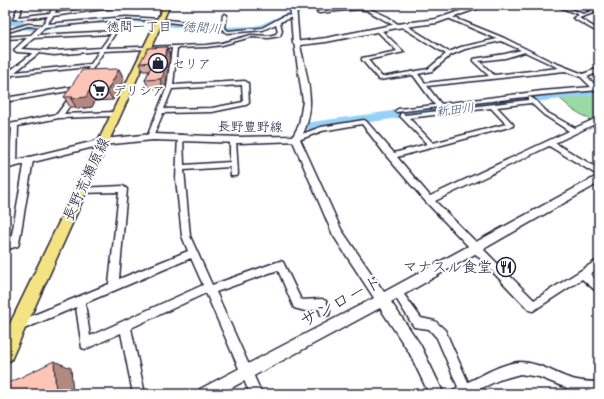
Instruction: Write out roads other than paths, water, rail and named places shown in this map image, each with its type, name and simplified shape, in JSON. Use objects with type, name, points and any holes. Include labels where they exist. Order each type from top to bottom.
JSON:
[{"type":"main road","name":"長野荒瀬原線","points":[[5,354],[11,329],[81,190],[115,114],[167,5]]},
{"type":"main road","points":[[296,43],[326,40],[399,25],[437,21],[484,5]]},
{"type":"main road","name":"長野豊野線","points":[[103,142],[150,137],[296,139],[303,125],[307,101],[296,43]]},
{"type":"street","points":[[21,5],[15,18],[52,15],[112,6],[149,5]]},
{"type":"street","points":[[56,5],[52,15],[43,27],[17,50],[54,53],[207,46],[222,44],[251,36],[269,37],[278,35],[280,32],[278,22]]},
{"type":"street","points":[[5,32],[22,27],[43,27],[126,18],[225,30],[263,29],[278,22],[293,12],[318,5]]},
{"type":"street","points":[[357,5],[386,18],[449,54]]},
{"type":"street","points":[[319,12],[366,8],[372,5]]},
{"type":"street","points":[[557,5],[584,16]]},
{"type":"street","points":[[579,5],[597,11]]},
{"type":"street","points":[[597,11],[575,18],[597,29]]},
{"type":"street","points":[[293,12],[296,43]]},
{"type":"street","points":[[225,15],[225,30]]},
{"type":"street","points":[[450,17],[583,76],[597,88]]},
{"type":"street","points":[[378,30],[401,52],[364,59],[381,79],[430,70],[449,54],[463,48],[502,39]]},
{"type":"street","points":[[5,38],[114,32],[59,116]]},
{"type":"street","points":[[150,137],[170,87],[175,47]]},
{"type":"street","points":[[493,77],[475,60],[505,56],[524,51]]},
{"type":"street","points":[[5,83],[9,74],[14,69],[38,52]]},
{"type":"street","points":[[9,74],[92,65]]},
{"type":"street","points":[[423,85],[565,69]]},
{"type":"street","points":[[583,76],[599,70]]},
{"type":"street","points":[[414,73],[439,106]]},
{"type":"street","points":[[160,111],[212,110],[246,103],[245,83],[170,87]]},
{"type":"street","points":[[5,100],[78,88]]},
{"type":"street","points":[[404,117],[492,106],[530,98],[597,88]]},
{"type":"street","points":[[432,146],[398,111],[530,98]]},
{"type":"street","points":[[530,98],[546,114],[575,130]]},
{"type":"street","points":[[391,156],[511,125],[492,106]]},
{"type":"street","points":[[5,127],[59,116],[115,114]]},
{"type":"street","points":[[429,200],[599,120]]},
{"type":"street","points":[[437,394],[415,349],[337,232],[296,139],[321,128],[364,122],[429,200],[533,306],[599,263]]},
{"type":"street","points":[[15,124],[9,165],[103,142]]},
{"type":"street","points":[[180,137],[180,179],[186,236],[192,253],[256,394]]},
{"type":"street","points":[[233,139],[234,174]]},
{"type":"street","points":[[550,143],[599,173]]},
{"type":"street","points":[[5,246],[15,243],[29,160]]},
{"type":"street","points":[[181,168],[234,164]]},
{"type":"street","name":"サンロード","points":[[205,394],[397,292],[599,179]]},
{"type":"street","points":[[81,190],[123,189],[113,287]]},
{"type":"street","points":[[11,329],[192,253]]},
{"type":"street","points":[[80,300],[86,344],[209,288],[280,264],[298,305],[305,306],[322,304],[325,312]]},
{"type":"street","points":[[583,274],[599,288]]},
{"type":"street","points":[[397,292],[418,322],[430,323],[435,326],[441,334],[461,392],[472,384],[518,367],[540,373],[576,390],[599,388]]},
{"type":"street","points":[[125,325],[139,394]]},
{"type":"waterway","name":"徳間川","points":[[98,21],[133,19],[222,30],[253,29],[262,28],[300,10],[326,5]]},
{"type":"waterway","name":"徳間川","points":[[5,23],[16,22],[20,25],[31,28],[43,28],[59,25]]},
{"type":"waterway","name":"新田川","points":[[311,126],[452,107],[599,91]]},
{"type":"place","name":"セリア","points":[[158,63]]},
{"type":"place","name":"デリシア","points":[[99,90]]},
{"type":"place","name":"マナスル食堂","points":[[506,267]]},
{"type":"district","name":"徳間一丁目","points":[[139,26]]}]
